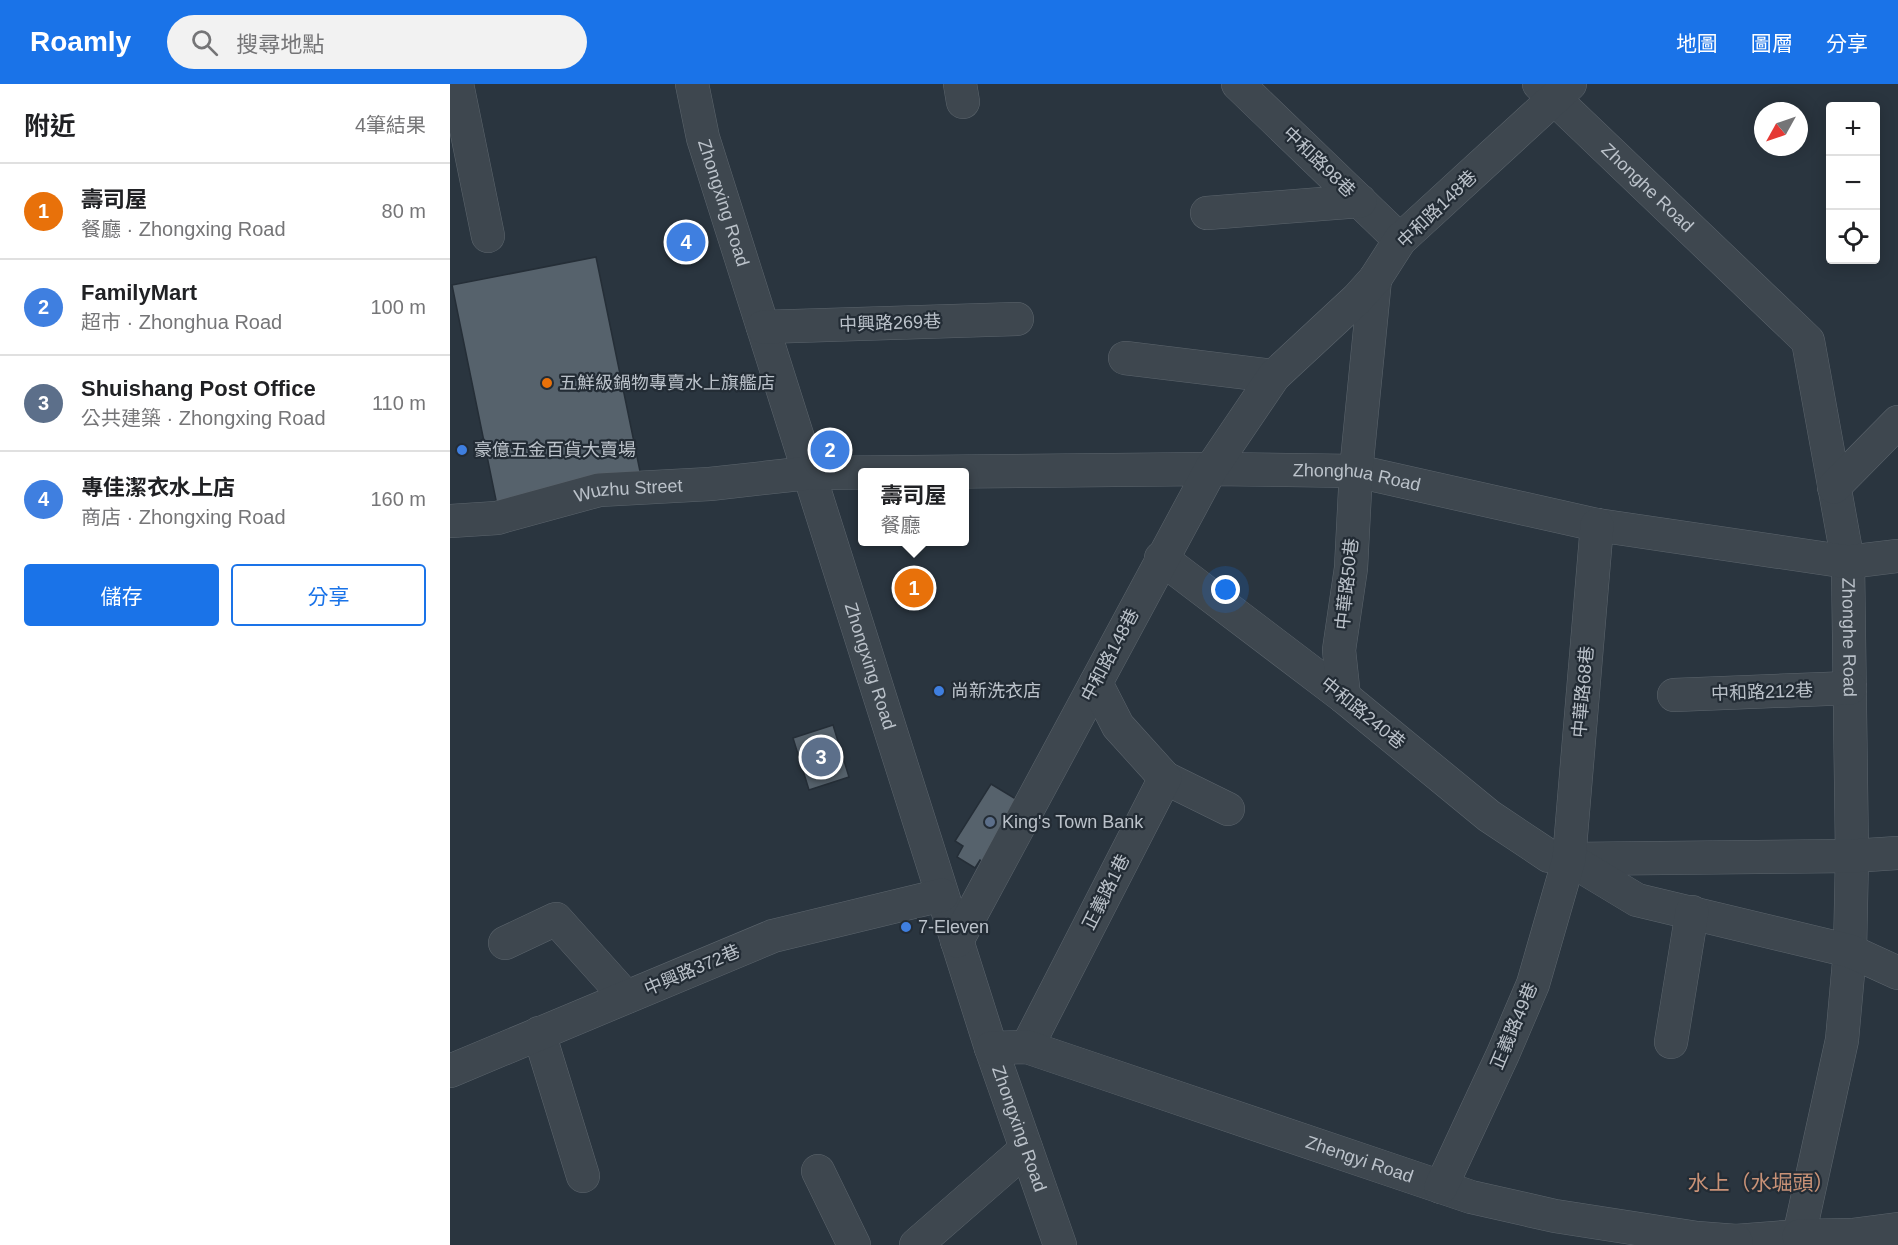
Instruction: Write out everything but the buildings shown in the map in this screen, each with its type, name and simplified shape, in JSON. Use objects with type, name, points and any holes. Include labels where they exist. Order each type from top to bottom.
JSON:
[{"type":"street","points":[[457,84],[462,168],[488,236]]},
{"type":"street","name":"Zhongxing Road","points":[[692,84],[703,138],[990,1048],[1060,1245]]},
{"type":"street","name":"中和路98巷","points":[[1238,84],[1400,240]]},
{"type":"street","name":"中和路148巷","points":[[957,941],[1161,558],[1211,469],[1274,376],[1375,279],[1400,240],[1555,89]]},
{"type":"street","name":"Zhonghe Road","points":[[1555,89],[1808,341],[1848,562],[1852,856],[1850,951],[1842,1040],[1800,1236]]},
{"type":"street","points":[[1207,213],[1360,201]]},
{"type":"street","name":"中華路50巷","points":[[1344,697],[1339,650],[1351,568],[1356,471],[1375,279]]},
{"type":"street","name":"中興路269巷","points":[[763,327],[1017,319]]},
{"type":"street","points":[[1125,358],[1274,376]]},
{"type":"street","points":[[1834,487],[1898,422]]},
{"type":"street","name":"Zhonghua Road","points":[[969,471],[1211,469],[1356,471],[1597,525],[1848,562],[1898,556]]},
{"type":"street","name":"Zhonghua Road","points":[[809,473],[858,473]]},
{"type":"street","name":"Wuzhu Street","points":[[450,521],[497,518],[599,490],[710,484],[809,473]]},
{"type":"street","name":"中華路68巷","points":[[1569,859],[1597,525]]},
{"type":"street","name":"中和路240巷","points":[[1161,558],[1344,697],[1489,816],[1549,856],[1569,859],[1852,856],[1898,853]]},
{"type":"street","points":[[1096,683],[1118,726],[1165,778],[1228,809]]},
{"type":"street","name":"中和路212巷","points":[[1674,695],[1850,688]]},
{"type":"street","name":"正義路1巷","points":[[1027,1047],[1165,778]]},
{"type":"street","name":"中和路240巷","points":[[1569,859],[1637,900],[1850,951],[1898,973]]},
{"type":"street","name":"正義路49巷","points":[[1441,1187],[1533,984],[1569,859]]},
{"type":"street","name":"中興路372巷","points":[[450,1071],[773,936],[942,895]]},
{"type":"street","points":[[1671,1042],[1692,912]]},
{"type":"street","points":[[505,943],[556,919],[626,997]]},
{"type":"street","points":[[539,1033],[584,1176]]},
{"type":"street","name":"Zhengyi Road","points":[[990,1048],[1027,1047],[1471,1197],[1555,1216],[1735,1243]]},
{"type":"street","points":[[916,1245],[1026,1149]]},
{"type":"street","points":[[818,1171],[854,1245]]},
{"type":"street","points":[[1735,1243],[1800,1236],[1852,1235],[1898,1229]]},
{"type":"place","name":"專佳潔衣水上店","points":[[686,242]]},
{"type":"place","name":"五鮮級鍋物專賣水上旗艦店","points":[[547,383]]},
{"type":"place","name":"豪億五金百貨大賣場","points":[[462,450]]},
{"type":"place","name":"FamilyMart","points":[[830,450]]},
{"type":"place","name":"壽司屋","points":[[914,588]]},
{"type":"place","name":"尚新洗衣店","points":[[939,691]]},
{"type":"place","name":"Shuishang Post Office","points":[[821,757]]},
{"type":"place","name":"King's Town Bank","points":[[990,822]]},
{"type":"place","name":"7-Eleven","points":[[906,927]]},
{"type":"district","name":"水上（水堀頭）","points":[[1761,1182]]}]
